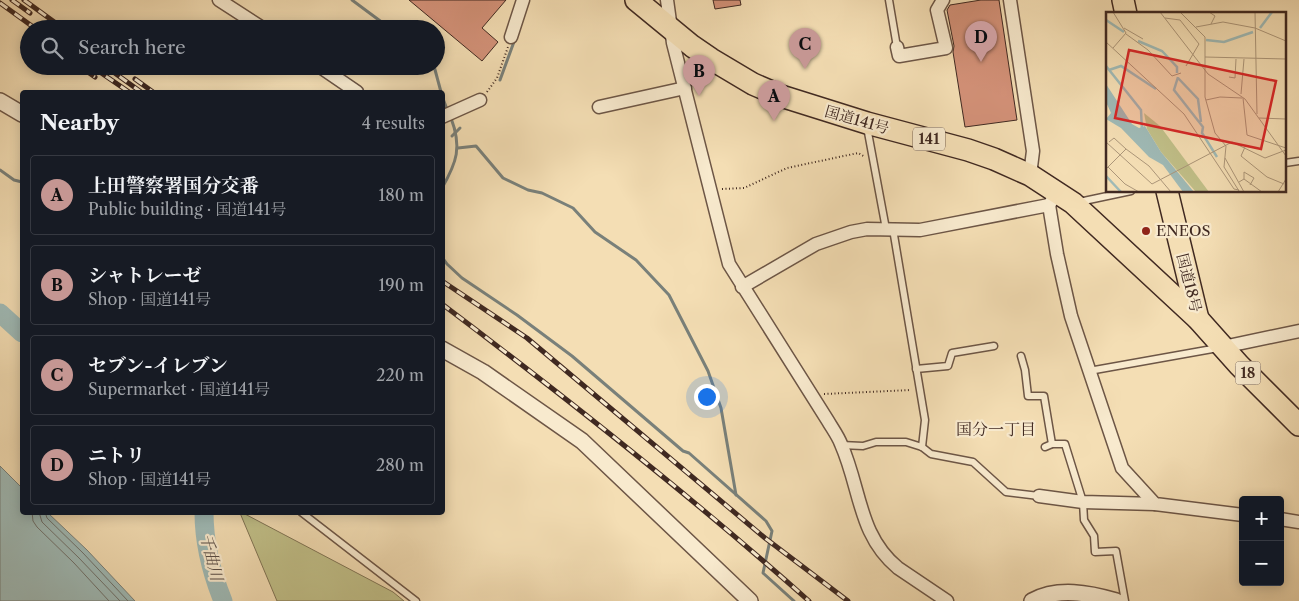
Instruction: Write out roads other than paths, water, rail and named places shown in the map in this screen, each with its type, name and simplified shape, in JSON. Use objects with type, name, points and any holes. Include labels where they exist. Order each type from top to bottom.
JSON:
[{"type":"highway","name":"国道141号","points":[[636,0],[711,59],[754,84],[781,96],[808,106],[968,150],[1030,175],[1198,319]]},
{"type":"highway","name":"国道18号","points":[[1168,192],[1198,319],[1299,425]]},
{"type":"street","points":[[218,0],[250,20]]},
{"type":"street","points":[[510,41],[523,0]]},
{"type":"street","points":[[667,0],[670,28],[729,264],[841,444],[866,524],[874,542],[898,568],[947,601]]},
{"type":"street","points":[[897,47],[899,56],[946,48],[937,10],[943,0]]},
{"type":"street","points":[[1010,0],[1033,151],[1030,175]]},
{"type":"street","points":[[332,75],[354,90]]},
{"type":"street","points":[[599,107],[685,88]]},
{"type":"street","points":[[447,115],[484,96]]},
{"type":"street","points":[[0,100],[20,113]]},
{"type":"street","points":[[742,287],[816,244],[851,232],[866,229],[920,230],[1060,201],[1057,254],[1071,316],[1122,468],[1155,504]]},
{"type":"street","points":[[1223,347],[1299,331]]},
{"type":"street","points":[[445,351],[483,372],[582,441],[750,601]]},
{"type":"street","points":[[1039,496],[1083,502],[1155,504],[1239,514]]},
{"type":"street","points":[[1284,520],[1299,522]]},
{"type":"street","points":[[1032,601],[1057,594],[1075,592],[1116,601]]},
{"type":"lane","points":[[889,0],[897,47]]},
{"type":"lane","points":[[867,123],[873,161],[889,229],[920,390],[925,420],[922,447]]},
{"type":"lane","points":[[1286,163],[1299,161]]},
{"type":"lane","points":[[1060,201],[1124,192]]},
{"type":"lane","points":[[916,369],[948,366],[952,353],[994,346]]},
{"type":"lane","points":[[1089,371],[1223,347]]},
{"type":"lane","points":[[1021,356],[1025,370],[1028,396],[1044,396],[1049,446],[1066,444],[1083,502],[1084,520],[1094,536],[1095,552],[1116,551],[1125,601]]},
{"type":"lane","points":[[841,444],[863,446],[876,442],[906,442],[922,447],[932,454],[973,462],[1006,492],[1039,496]]},
{"type":"lane","points":[[305,515],[416,601]]},
{"type":"water","points":[[0,466],[20,486],[20,515],[50,515],[87,550],[135,601],[0,601]]},
{"type":"waterway","points":[[352,0],[379,20]]},
{"type":"waterway","points":[[500,80],[515,39]]},
{"type":"waterway","points":[[436,75],[440,90]]},
{"type":"waterway","points":[[445,104],[448,112]]},
{"type":"waterway","points":[[445,182],[454,162],[457,146],[451,118]]},
{"type":"waterway","points":[[452,136],[460,128]]},
{"type":"waterway","points":[[458,148],[476,146],[503,178],[528,190],[542,193],[573,208],[595,232],[636,260],[669,295],[708,371],[721,408],[736,495]]},
{"type":"waterway","points":[[0,170],[14,180],[20,182]]},
{"type":"waterway","points":[[445,261],[462,278],[517,315],[572,356],[683,451],[689,453],[766,521],[772,531],[763,573],[794,601]]},
{"type":"waterway","name":"千曲川","points":[[0,313],[20,331]]},
{"type":"waterway","name":"千曲川","points":[[204,515],[209,558],[223,601]]},
{"type":"railway","points":[[12,0],[30,13]]},
{"type":"railway","points":[[24,0],[52,20]]},
{"type":"railway","points":[[0,3],[24,20]]},
{"type":"railway","points":[[104,75],[126,90]]},
{"type":"railway","points":[[117,75],[138,90]]},
{"type":"railway","points":[[135,79],[150,90]]},
{"type":"railway","points":[[445,283],[527,338],[765,538],[848,601]]},
{"type":"railway","points":[[445,306],[628,449],[720,524],[809,601]]},
{"type":"place","name":"ニトリ","points":[[981,62]]},
{"type":"place","name":"セブン-イレブン","points":[[805,69]]},
{"type":"place","name":"シャトレーゼ","points":[[699,96]]},
{"type":"place","name":"上田警察署国分交番","points":[[774,121]]},
{"type":"place","name":"ENEOS","points":[[1146,231]]},
{"type":"district","name":"国分一丁目","points":[[996,429]]}]
